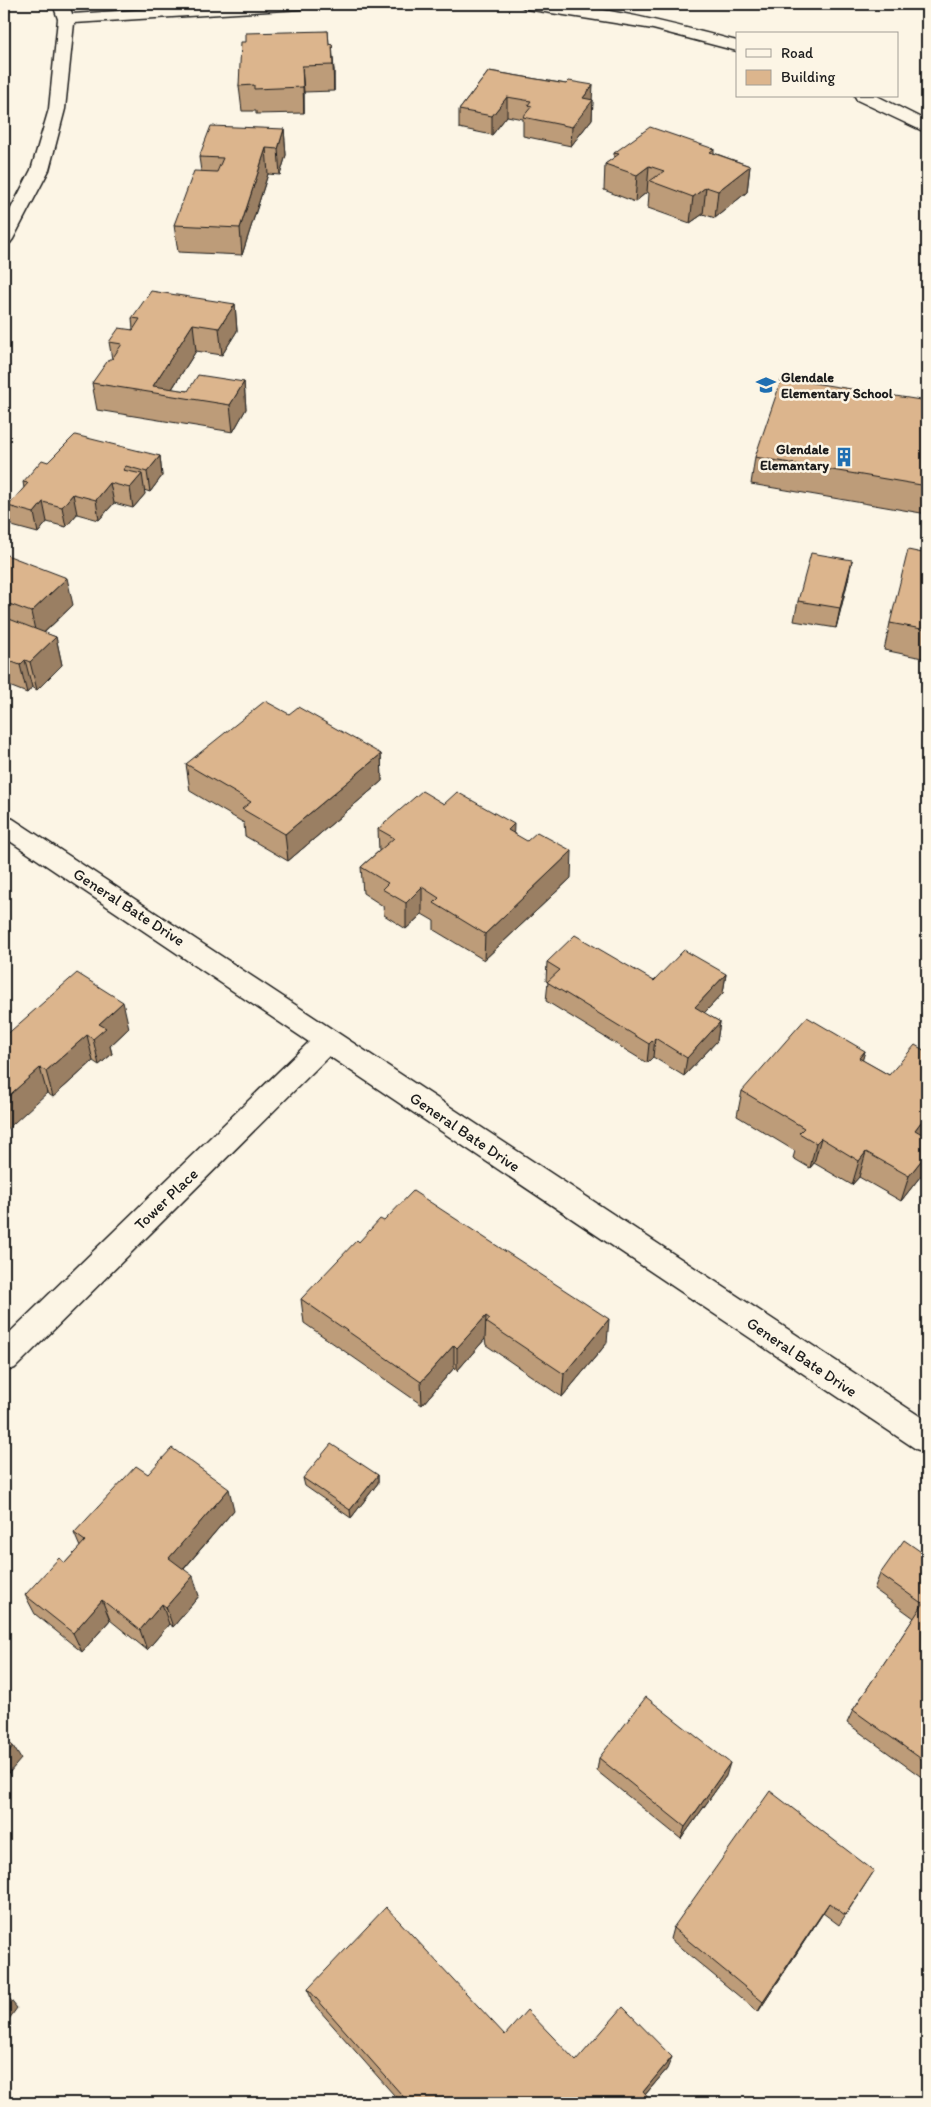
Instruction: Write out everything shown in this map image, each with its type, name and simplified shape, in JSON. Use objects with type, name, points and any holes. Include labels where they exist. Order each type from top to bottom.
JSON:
[{"type":"street","points":[[4,239],[40,170],[57,109],[64,62],[63,12],[301,4]]},
{"type":"street","points":[[526,4],[638,20],[736,46]]},
{"type":"street","points":[[867,98],[927,128]]},
{"type":"street","name":"General Bate Drive","points":[[4,825],[927,1439]]},
{"type":"street","name":"Tower Place","points":[[4,1358],[328,1040]]},
{"type":"building","points":[[328,31],[329,45],[332,44],[333,65],[302,66],[303,87],[254,89],[254,85],[239,86],[241,42],[246,42],[246,33]]},
{"type":"building","points":[[489,71],[566,84],[569,81],[593,85],[583,98],[593,100],[572,127],[523,117],[532,106],[528,105],[531,101],[507,97],[492,116],[459,110]]},
{"type":"building","points":[[211,126],[284,129],[278,149],[266,148],[240,228],[174,225],[194,171],[217,172],[223,158],[199,157]]},
{"type":"building","points":[[650,127],[714,149],[710,152],[750,166],[718,191],[706,187],[693,197],[650,181],[664,171],[649,166],[637,175],[605,164],[619,154],[614,153]]},
{"type":"building","points":[[151,291],[235,304],[219,328],[193,324],[153,386],[188,391],[198,375],[244,382],[230,405],[92,383],[122,344],[109,342],[119,328],[133,330],[140,319],[132,318]]},
{"type":"building","name":"Glendale Elemantary","points":[[782,378],[927,401],[927,486],[755,457]]},
{"type":"building","points":[[75,435],[160,456],[147,472],[126,466],[123,470],[142,474],[130,488],[110,483],[96,500],[73,494],[62,507],[43,502],[34,513],[8,506],[28,483],[23,482],[42,460],[48,462]]},
{"type":"building","points":[[908,550],[927,554],[927,630],[890,623]]},
{"type":"building","points":[[811,553],[852,560],[840,608],[798,601]]},
{"type":"building","points":[[4,554],[67,578],[31,612],[4,602]]},
{"type":"building","points":[[4,617],[56,637],[30,662],[25,660],[20,665],[4,659]]},
{"type":"building","points":[[265,701],[289,714],[298,707],[381,754],[285,834],[242,809],[251,802],[186,764]]},
{"type":"building","points":[[422,791],[444,804],[457,792],[514,824],[508,830],[527,841],[537,832],[572,851],[485,934],[434,903],[439,898],[422,887],[406,903],[382,889],[388,883],[361,867],[394,838],[378,829]]},
{"type":"building","points":[[575,935],[654,981],[684,950],[726,974],[695,1007],[720,1022],[687,1058],[655,1038],[649,1044],[547,982],[560,970],[547,962]]},
{"type":"building","points":[[77,973],[123,1002],[99,1024],[106,1028],[93,1039],[87,1035],[46,1071],[40,1068],[4,1100],[4,1037]]},
{"type":"building","points":[[807,1017],[865,1051],[859,1058],[889,1075],[915,1045],[927,1052],[927,1114],[915,1130],[927,1137],[927,1153],[909,1176],[866,1152],[859,1161],[821,1138],[816,1143],[799,1133],[804,1128],[742,1091]]},
{"type":"building","points":[[413,1191],[609,1319],[564,1374],[486,1322],[490,1319],[486,1316],[457,1348],[454,1345],[421,1382],[301,1299],[357,1240],[359,1242],[380,1219],[384,1221]]},
{"type":"building","points":[[331,1444],[378,1475],[350,1510],[303,1478]]},
{"type":"building","points":[[172,1448],[229,1489],[169,1558],[193,1576],[166,1607],[162,1604],[140,1630],[102,1600],[73,1633],[25,1595],[59,1558],[65,1563],[85,1541],[74,1533],[136,1466],[148,1474]]},
{"type":"building","points":[[904,1540],[927,1556],[927,1763],[853,1710],[923,1604],[880,1574]]},
{"type":"building","points":[[646,1697],[730,1763],[685,1827],[599,1758]]},
{"type":"building","points":[[4,1738],[13,1746],[4,1758]]},
{"type":"building","points":[[770,1791],[874,1871],[845,1915],[829,1903],[763,2002],[673,1928]]},
{"type":"building","points":[[386,1907],[505,2035],[527,2010],[576,2061],[623,2007],[672,2057],[643,2092],[653,2103],[409,2103],[308,1989]]},
{"type":"building","points":[[4,1994],[9,1998],[4,2006]]},
{"type":"place","name":"Glendale Elementary School","points":[[766,385]]},
{"type":"place","name":"Glendale Elemantary","points":[[844,457]]}]
